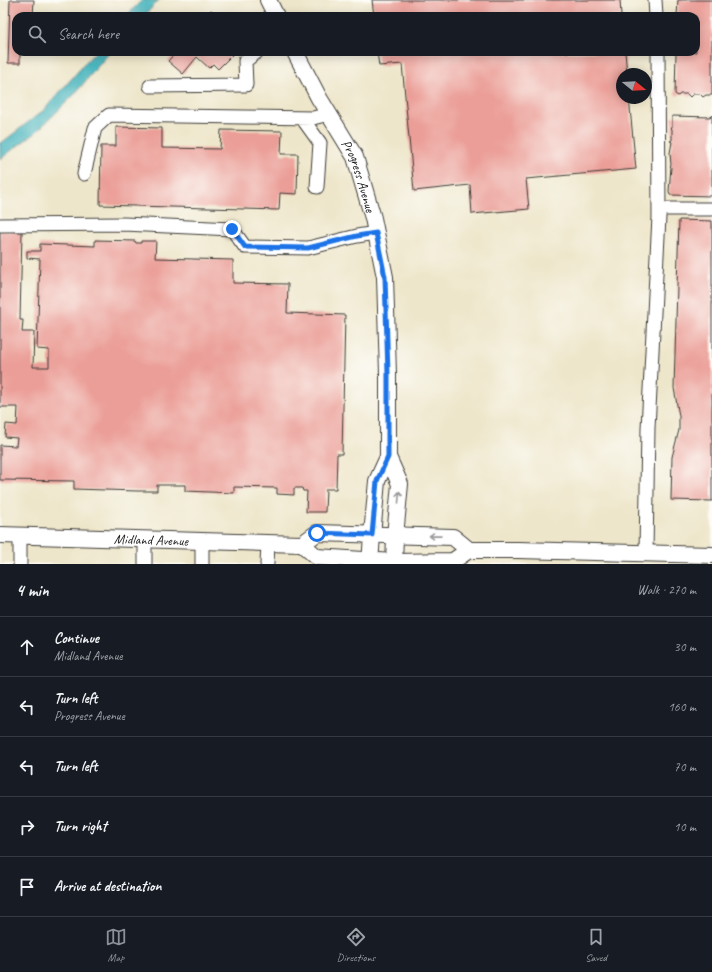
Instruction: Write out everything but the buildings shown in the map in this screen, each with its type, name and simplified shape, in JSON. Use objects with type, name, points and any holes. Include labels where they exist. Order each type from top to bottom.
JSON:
[{"type":"main road","points":[[268,0],[274,12]]},
{"type":"main road","name":"Progress Avenue","points":[[297,56],[319,98],[355,156],[376,233],[385,277],[388,374],[388,457],[400,484],[394,563]]},
{"type":"main road","name":"Progress Avenue","points":[[370,562],[377,481],[388,457]]},
{"type":"main road","points":[[469,550],[453,536],[395,536],[317,533],[302,544],[317,557],[394,563],[453,560],[469,550],[712,555]]},
{"type":"main road","name":"Midland Avenue","points":[[0,535],[302,544]]},
{"type":"street","points":[[655,0],[656,12]]},
{"type":"street","points":[[150,86],[246,86],[245,61],[252,56]]},
{"type":"street","points":[[646,553],[648,428],[659,209],[658,56]]},
{"type":"street","points":[[84,174],[95,128],[109,115],[314,118],[329,114]]},
{"type":"street","points":[[302,118],[320,143],[317,187]]},
{"type":"street","points":[[659,209],[712,209]]},
{"type":"street","points":[[0,225],[124,224],[232,229],[245,247],[308,248],[376,233]]},
{"type":"street","points":[[20,535],[20,564]]},
{"type":"street","points":[[145,539],[145,564]]},
{"type":"street","points":[[202,542],[202,564]]},
{"type":"street","points":[[267,564],[268,544]]},
{"type":"water","points":[[142,0],[159,0],[148,12],[130,12]]},
{"type":"water","points":[[91,56],[107,56],[73,96],[35,133],[0,159],[0,144],[44,110]]},
{"type":"route","points":[[232,229],[245,247],[308,248],[376,233],[385,277],[388,374],[388,457],[377,481],[372,535],[317,533]]}]
